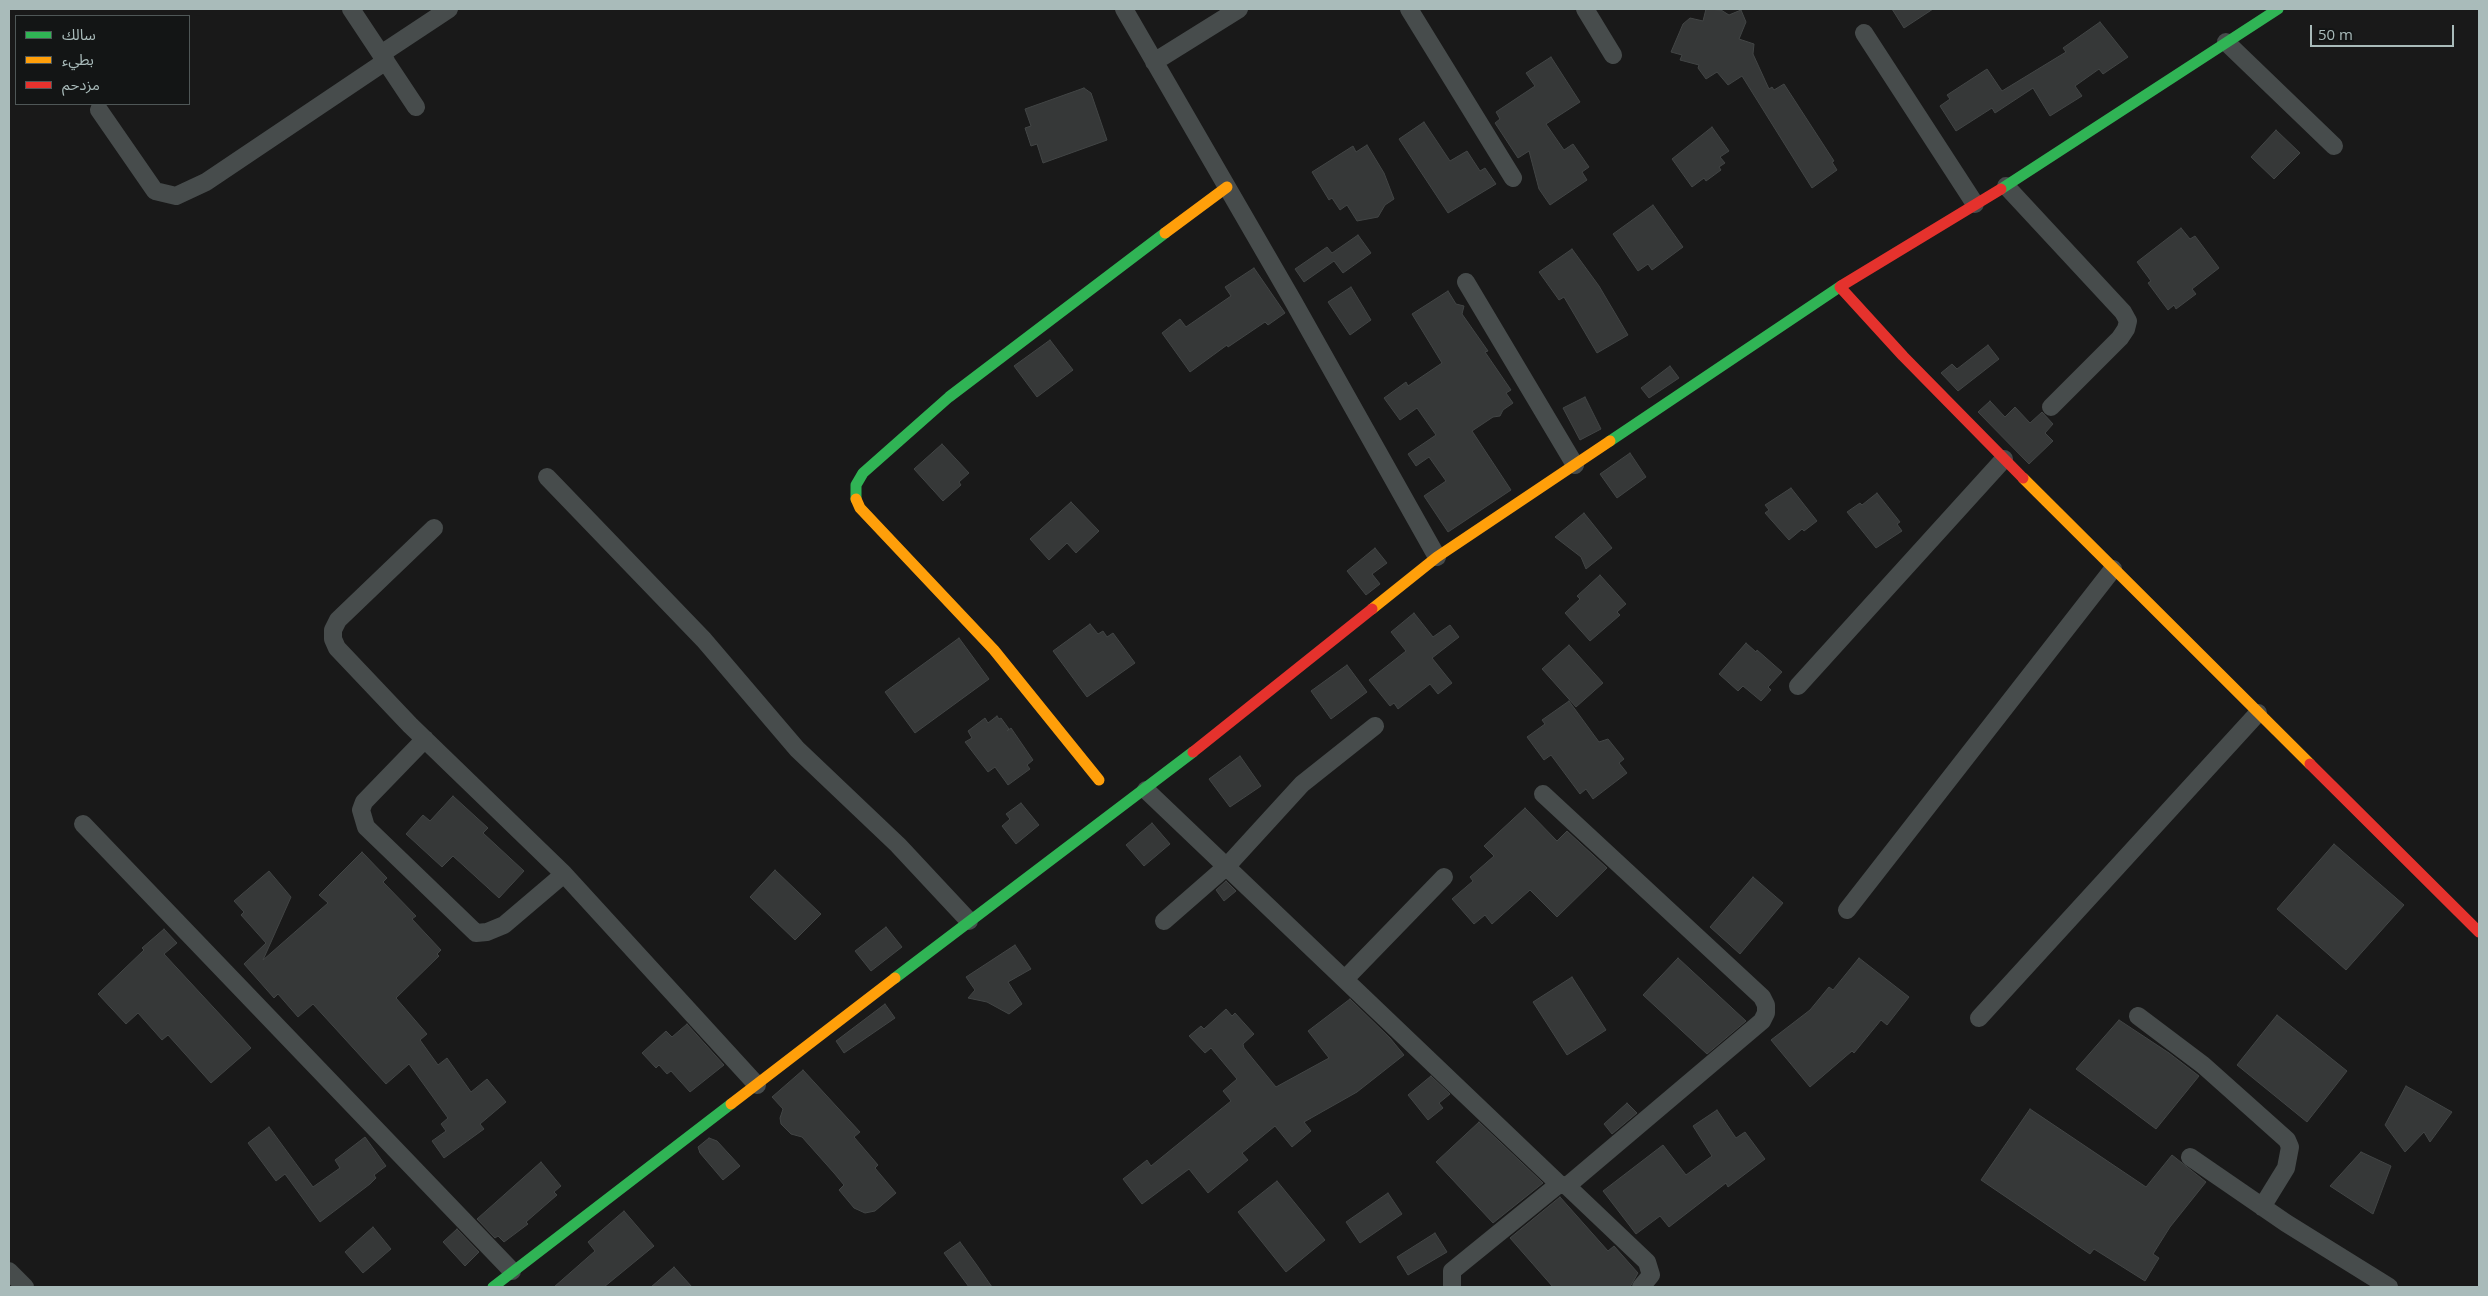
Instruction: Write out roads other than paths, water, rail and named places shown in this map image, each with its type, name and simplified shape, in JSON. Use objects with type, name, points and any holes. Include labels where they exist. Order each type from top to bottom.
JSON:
[{"type":"street","points":[[351,9],[416,107]]},
{"type":"street","points":[[99,110],[154,191],[176,196],[206,182],[383,58],[448,9]]},
{"type":"street","points":[[1124,9],[1437,557]]},
{"type":"street","points":[[1154,62],[1239,9]]},
{"type":"street","points":[[1409,9],[1513,178]]},
{"type":"street","points":[[1585,9],[1613,55]]},
{"type":"street","points":[[493,1287],[969,921],[1146,790],[1437,557],[1840,287],[2006,186],[2278,9]]},
{"type":"street","points":[[1864,33],[1975,204]]},
{"type":"street","points":[[2226,42],[2334,146]]},
{"type":"street","points":[[2006,186],[2123,312],[2128,321],[2126,329],[2120,338],[2051,408]]},
{"type":"street","points":[[1100,780],[994,650],[860,508],[855,497],[856,485],[863,473],[950,397],[1061,310],[1227,187]]},
{"type":"street","points":[[1466,282],[1575,465]]},
{"type":"street","points":[[1840,287],[1903,356],[2004,459],[2479,932]]},
{"type":"street","points":[[1798,686],[2004,459]]},
{"type":"street","points":[[547,477],[704,640],[797,749],[898,845],[969,921]]},
{"type":"street","points":[[434,528],[338,620],[333,630],[333,639],[337,648],[425,739],[564,874],[756,1085]]},
{"type":"street","points":[[1847,910],[2113,569]]},
{"type":"street","points":[[1979,1018],[2258,713]]},
{"type":"street","points":[[1164,921],[1227,866],[1302,784],[1375,726]]},
{"type":"street","points":[[425,739],[364,802],[361,810],[366,827],[476,933],[487,932],[504,925],[564,874]]},
{"type":"street","points":[[1146,790],[1563,1185],[1647,1262],[1652,1276],[1642,1287]]},
{"type":"street","points":[[1452,1287],[1452,1271],[1563,1185],[1762,1021],[1766,1013],[1766,1005],[1762,997],[1543,794]]},
{"type":"street","points":[[83,824],[512,1271]]},
{"type":"street","points":[[1345,979],[1444,877]]},
{"type":"street","points":[[2138,1016],[2203,1065],[2286,1140],[2290,1147],[2286,1168],[2262,1207]]},
{"type":"street","points":[[2190,1157],[2262,1207],[2389,1287]]},
{"type":"street","points":[[9,1271],[25,1287]]}]
